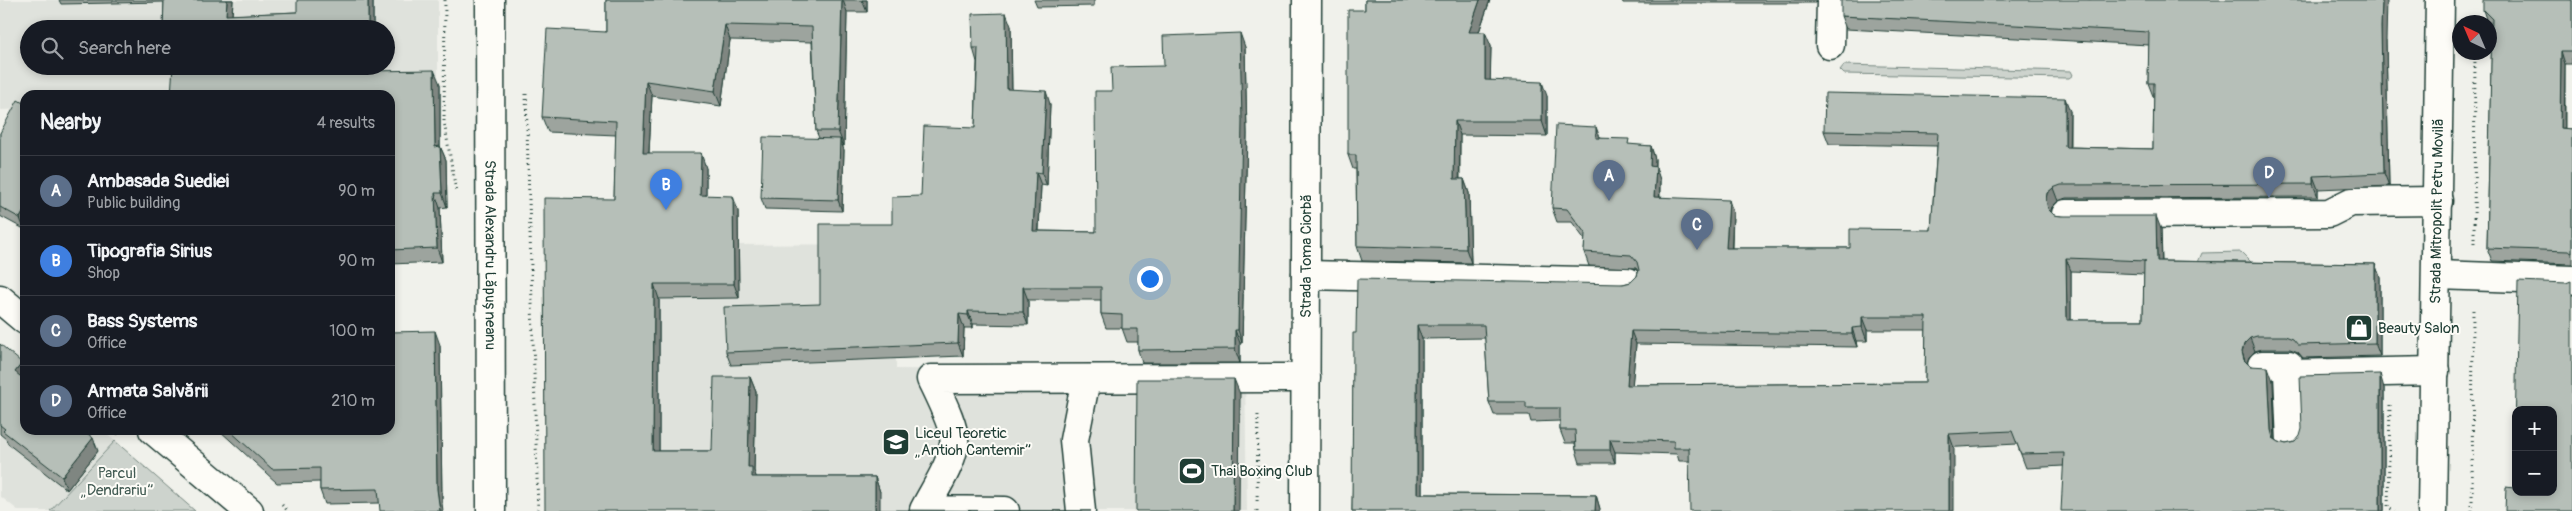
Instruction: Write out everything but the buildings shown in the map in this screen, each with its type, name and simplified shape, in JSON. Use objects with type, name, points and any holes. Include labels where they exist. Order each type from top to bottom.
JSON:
[{"type":"street","name":"Strada Alexandru Lăpușneanu","points":[[490,0],[491,511]]},
{"type":"street","name":"Strada Toma Ciorbă","points":[[1304,511],[1307,0]]},
{"type":"street","points":[[1830,0],[1830,44]]},
{"type":"street","name":"Strada Mitropolit Petru Movilă","points":[[2432,511],[2438,275],[2440,0]]},
{"type":"street","points":[[2066,214],[2328,213],[2351,202],[2438,201]]},
{"type":"street","points":[[1306,275],[1628,282]]},
{"type":"street","points":[[2438,275],[2566,278]]},
{"type":"street","points":[[0,299],[20,316]]},
{"type":"street","points":[[2262,365],[2289,365],[2291,442]]},
{"type":"street","points":[[2288,374],[2435,371]]},
{"type":"street","points":[[1004,511],[924,510],[941,478],[954,444],[946,408],[931,379],[1306,378]]},
{"type":"street","points":[[1081,511],[1074,440],[1086,379]]},
{"type":"street","points":[[159,435],[248,511]]},
{"type":"path","points":[[444,0],[444,121],[457,200]]},
{"type":"path","points":[[525,88],[538,511]]},
{"type":"path","points":[[1257,511],[1258,378]]},
{"type":"shaded area","points":[[0,0],[438,0],[438,92],[395,92],[395,90],[20,90],[20,109],[1,110],[0,112]]},
{"type":"shaded area","name":"Liceul Teoretic „Antioh Cantemir”","points":[[897,244],[896,369],[1245,373],[1247,511],[547,511],[544,246]]},
{"type":"shaded area","points":[[0,348],[20,365],[20,435],[107,435],[115,441],[50,511],[19,511],[0,496]]},
{"type":"green space","points":[[1844,65],[2071,71],[2073,75],[2069,78],[1844,74],[1840,70]]},
{"type":"green space","points":[[2241,252],[2262,273],[2193,274],[2202,253]]},
{"type":"green space","name":"Parcul „Dendrariu”","points":[[115,441],[195,511],[50,511]]},
{"type":"place","name":"Armata Salvării","points":[[2269,198]]},
{"type":"place","name":"Ambasada Suediei","points":[[1609,201]]},
{"type":"place","name":"Tipografia Sirius","points":[[666,210]]},
{"type":"place","name":"Bass Systems","points":[[1697,250]]},
{"type":"place","name":"Beauty Salon","points":[[2359,328]]},
{"type":"place","name":"Liceul Teoretic „Antioh Cantemir”","points":[[896,442]]},
{"type":"place","name":"Thai Boxing Club","points":[[1192,471]]}]
